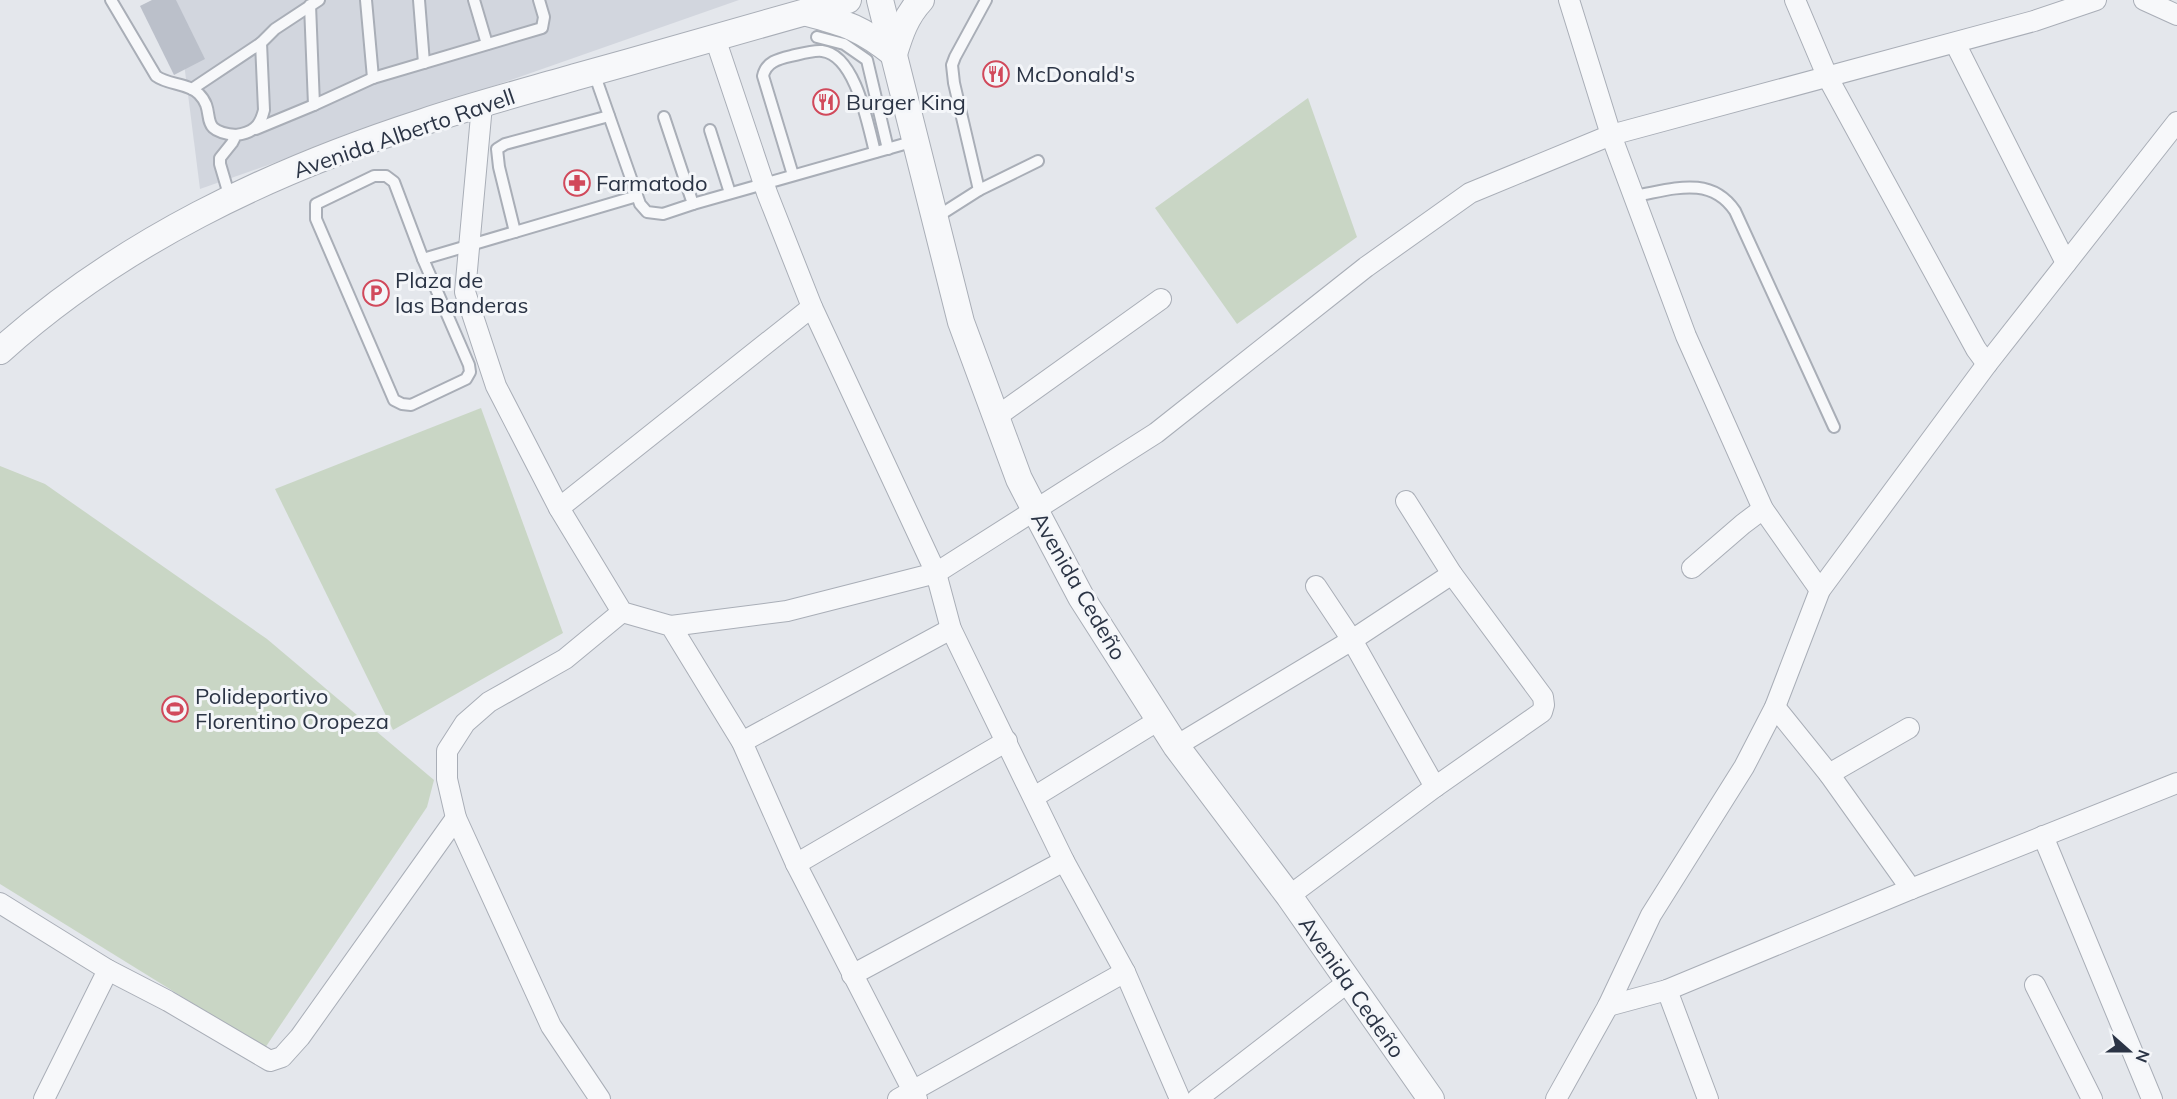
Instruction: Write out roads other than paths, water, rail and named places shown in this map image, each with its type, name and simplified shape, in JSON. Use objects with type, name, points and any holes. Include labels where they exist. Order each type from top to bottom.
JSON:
[{"type":"street","name":"Avenida Alberto Ravell","points":[[0,351],[58,304],[104,271],[161,235],[230,198],[309,163],[424,121],[715,38],[809,6],[848,0]]},
{"type":"street","name":"Avenida Cedeño","points":[[880,0],[961,322],[1019,479],[1081,597],[1176,746],[1289,897],[1431,1099]]},
{"type":"street","points":[[809,6],[871,35],[894,54],[901,30],[921,0]]},
{"type":"street","points":[[1569,0],[1611,135],[1686,336],[1763,509],[1820,590]]},
{"type":"street","points":[[1795,0],[1828,78],[1976,349],[1987,364]]},
{"type":"street","points":[[482,105],[465,292],[496,386],[559,508],[622,612],[671,626],[787,611],[936,573],[1156,433],[1365,267],[1470,194],[1611,135],[2034,21],[2096,0]]},
{"type":"street","points":[[2144,0],[2177,15]]},
{"type":"street","points":[[715,38],[764,183],[812,307],[936,573],[951,628],[1064,861],[1125,972],[1180,1099]]},
{"type":"street","points":[[1954,43],[2066,263]]},
{"type":"street","points":[[1556,1099],[1608,1006],[1651,915],[1744,767],[1775,707],[1820,590],[1987,364],[2177,122]]},
{"type":"street","points":[[996,417],[1161,298]]},
{"type":"street","points":[[559,508],[812,307]]},
{"type":"street","points":[[1289,897],[1435,787],[1542,712],[1545,705],[1543,697],[1452,574],[1406,501]]},
{"type":"street","points":[[1692,568],[1763,509]]},
{"type":"street","points":[[1176,746],[1352,640],[1452,574]]},
{"type":"street","points":[[1316,586],[1352,640],[1435,787]]},
{"type":"street","points":[[600,1099],[551,1026],[456,818],[447,778],[447,751],[465,723],[489,702],[565,660],[622,612]]},
{"type":"street","points":[[671,626],[742,742],[796,864],[910,1097],[1125,972]]},
{"type":"street","points":[[742,742],[951,628]]},
{"type":"street","points":[[1775,707],[1829,774],[1911,889]]},
{"type":"street","points":[[1034,797],[1159,720]]},
{"type":"street","points":[[1829,774],[1909,728]]},
{"type":"street","points":[[796,864],[1006,741]]},
{"type":"street","points":[[1608,1006],[1667,990],[1911,889],[2177,783]]},
{"type":"street","points":[[0,903],[108,970],[168,1001],[270,1061],[282,1057],[300,1037],[456,818]]},
{"type":"street","points":[[2043,836],[2152,1099]]},
{"type":"street","points":[[852,975],[1064,861]]},
{"type":"street","points":[[44,1099],[108,970]]},
{"type":"street","points":[[1197,1099],[1348,982]]},
{"type":"street","points":[[2035,985],[2092,1099]]},
{"type":"street","points":[[1667,990],[1708,1099]]},
{"type":"lane","points":[[111,0],[156,76],[164,82],[192,89],[198,93],[204,101],[210,124],[214,129],[221,134],[236,135],[248,133],[373,78],[542,28],[544,17],[539,0]]},
{"type":"lane","points":[[366,0],[373,78]]},
{"type":"lane","points":[[419,0],[424,63]]},
{"type":"lane","points":[[474,0],[487,44]]},
{"type":"lane","points":[[979,190],[954,83],[952,65],[986,0]]},
{"type":"lane","points":[[192,89],[261,43],[274,29],[314,3]]},
{"type":"lane","points":[[314,3],[314,105]]},
{"type":"lane","points":[[817,38],[844,44],[859,52],[867,60],[888,149]]},
{"type":"lane","points":[[256,129],[264,110],[261,43]]},
{"type":"lane","points":[[793,175],[763,76],[765,68],[771,62],[784,58],[821,50],[830,53],[840,61],[850,74],[862,99],[875,153]]},
{"type":"lane","points":[[593,72],[640,204],[647,212],[663,214],[916,141]]},
{"type":"lane","points":[[515,232],[499,167],[497,149],[505,144],[609,116]]},
{"type":"lane","points":[[664,117],[693,204]]},
{"type":"lane","points":[[710,130],[730,193]]},
{"type":"lane","points":[[230,198],[220,158],[236,135]]},
{"type":"lane","points":[[935,218],[979,190],[1038,161]]},
{"type":"lane","points":[[374,176],[386,176],[394,183],[423,259],[470,372],[466,379],[411,405],[402,404],[394,399],[316,219],[316,204],[374,176]]},
{"type":"lane","points":[[1634,196],[1697,187],[1716,192],[1730,203],[1834,427]]},
{"type":"lane","points":[[423,259],[637,196]]},
{"type":"place","name":"McDonald's","points":[[996,74]]},
{"type":"place","name":"Burger King","points":[[826,102]]},
{"type":"place","name":"Farmatodo","points":[[577,183]]},
{"type":"place","name":"Plaza de las Banderas","points":[[376,293]]},
{"type":"place","name":"Polideportivo Florentino Oropeza","points":[[175,709]]}]
